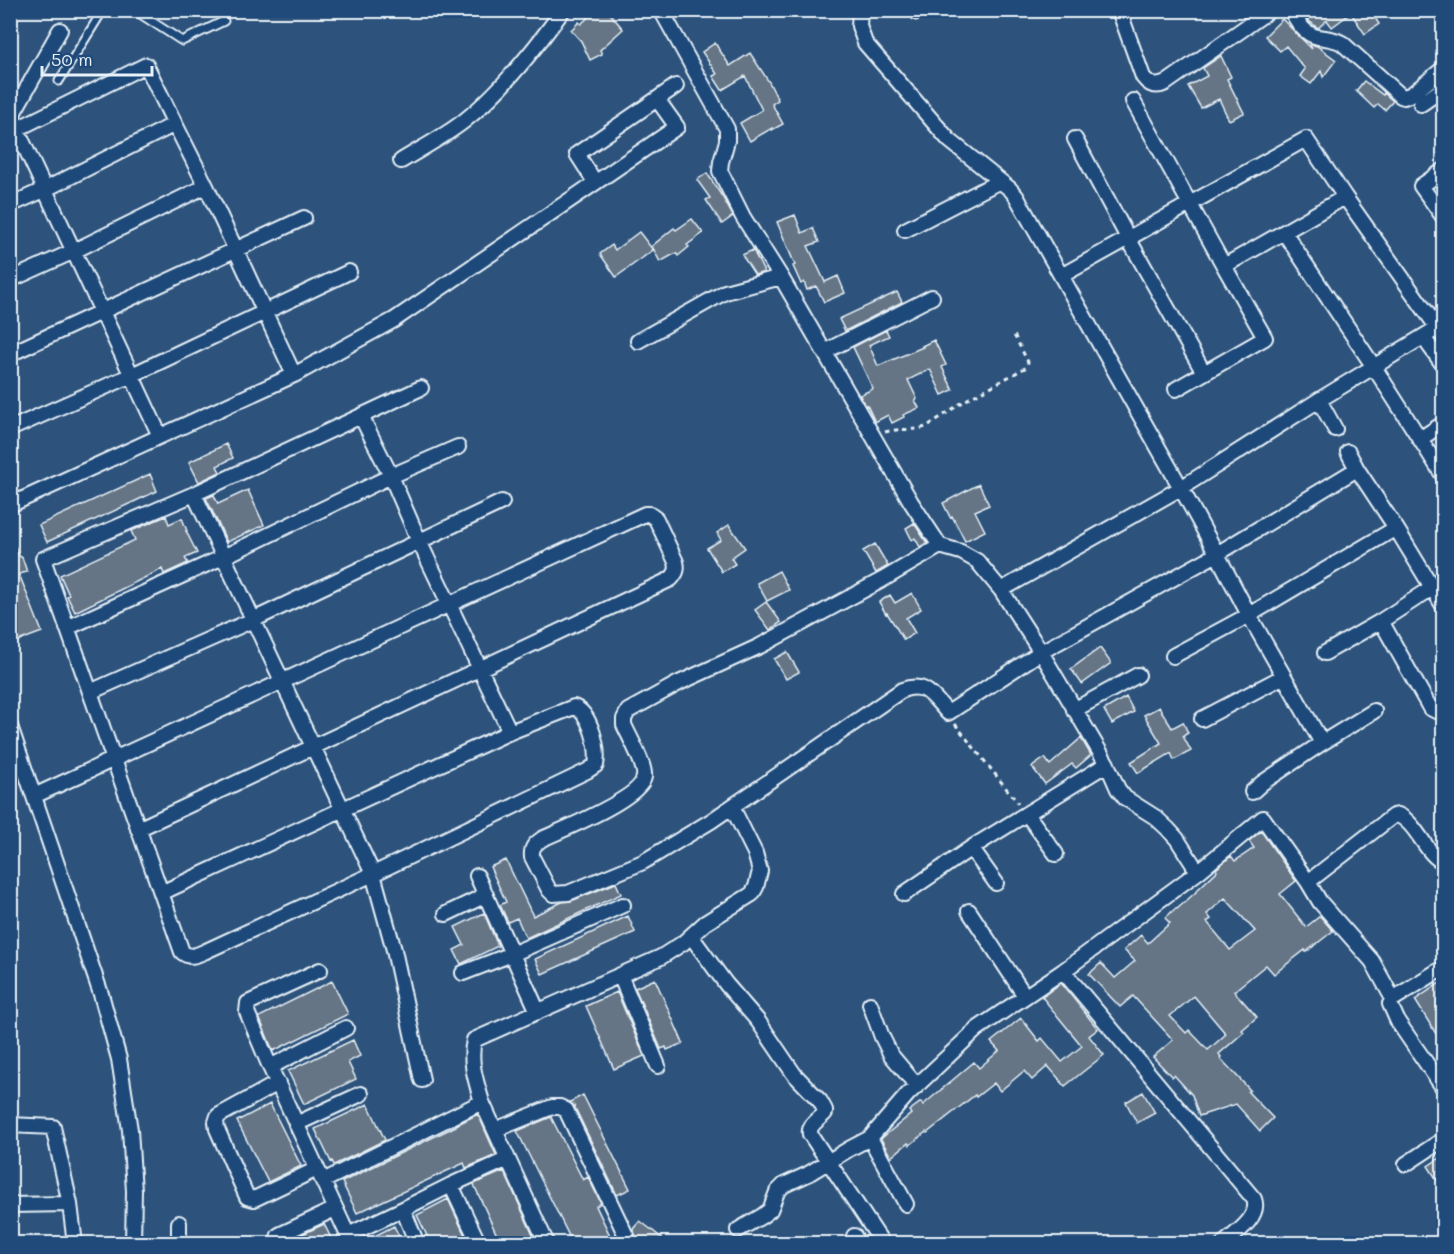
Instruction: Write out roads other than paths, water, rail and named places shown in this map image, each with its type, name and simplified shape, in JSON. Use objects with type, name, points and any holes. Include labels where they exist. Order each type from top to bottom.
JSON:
[{"type":"street","points":[[401,161],[464,122],[480,108],[544,37],[563,10]]},
{"type":"street","points":[[662,10],[727,129],[727,141],[720,171],[743,217],[781,277],[911,502],[940,546],[961,552],[978,561],[1001,590],[1041,652],[1107,764],[1118,789],[1125,798],[1155,817],[1168,829],[1198,872]]},
{"type":"street","points":[[860,10],[859,26],[865,43],[949,140],[1016,196],[1322,743]]},
{"type":"street","points":[[1119,10],[1143,77],[1150,85],[1158,86],[1166,83],[1270,10]]},
{"type":"street","points":[[1291,10],[1303,30],[1314,36],[1336,39],[1342,43],[1401,96],[1412,94],[1443,68]]},
{"type":"street","points":[[60,30],[11,117],[14,130],[46,189],[160,436]]},
{"type":"street","points":[[14,130],[146,65],[206,186],[294,375]]},
{"type":"street","points":[[596,182],[577,154],[676,86]]},
{"type":"street","points":[[1421,104],[1443,88]]},
{"type":"street","points":[[10,505],[294,375],[394,320],[677,127],[657,99]]},
{"type":"street","points":[[1133,101],[1264,338],[1176,388]]},
{"type":"street","points":[[10,205],[175,124]]},
{"type":"street","points":[[1075,138],[1204,373]]},
{"type":"street","points":[[1001,590],[1181,488],[1319,400],[1423,337],[1441,329],[1345,197],[1306,139],[1061,276]]},
{"type":"street","points":[[1443,170],[1421,186],[1443,218]]},
{"type":"street","points":[[905,231],[1000,181]]},
{"type":"street","points":[[10,279],[74,251],[206,186]]},
{"type":"street","points":[[1224,266],[1345,197]]},
{"type":"street","points":[[10,354],[304,218]]},
{"type":"street","points":[[1284,232],[1374,367],[1443,477]]},
{"type":"street","points":[[10,429],[132,375],[349,272]]},
{"type":"street","points":[[638,341],[725,292],[781,277]]},
{"type":"street","points":[[824,352],[932,297]]},
{"type":"street","points":[[1423,337],[1443,366]]},
{"type":"street","points":[[161,893],[510,732],[574,706],[579,708],[585,716],[591,729],[596,744],[596,765],[374,874],[194,957],[182,952],[138,829],[43,559],[194,494],[421,388]]},
{"type":"street","points":[[1319,400],[1335,429]]},
{"type":"street","points":[[361,416],[510,732]]},
{"type":"street","points":[[1420,439],[1443,423]]},
{"type":"street","points":[[67,628],[391,476],[458,447]]},
{"type":"street","points":[[1348,452],[1443,607]]},
{"type":"street","points":[[940,546],[760,646],[679,683],[628,711],[624,725],[645,770],[644,780],[639,787],[609,808],[535,844],[531,851],[532,857],[549,890],[553,894],[568,893],[643,862],[711,821],[902,690],[921,687],[933,696],[948,713],[1041,652],[1217,554],[1357,470]]},
{"type":"street","points":[[194,494],[374,874],[394,950],[422,1080]]},
{"type":"street","points":[[90,693],[253,620],[502,502]]},
{"type":"street","points":[[34,796],[645,514],[649,513],[656,519],[676,562],[676,574],[671,579],[138,829]]},
{"type":"street","points":[[1173,656],[1249,615],[1396,528]]},
{"type":"street","points":[[1324,653],[1381,621],[1432,588]]},
{"type":"street","points":[[1381,621],[1430,708],[1436,711],[1443,707]]},
{"type":"street","points":[[1074,710],[1138,675]]},
{"type":"street","points":[[1202,719],[1284,676]]},
{"type":"street","points":[[1252,792],[1322,743],[1374,711]]},
{"type":"street","points":[[10,726],[101,994],[119,1059],[130,1130],[134,1191],[133,1244]]},
{"type":"street","points":[[904,894],[971,848],[1107,764]]},
{"type":"street","points":[[547,1244],[482,1102],[472,1061],[474,1040],[661,957],[705,923],[752,894],[760,871],[755,853],[732,807]]},
{"type":"street","points":[[1027,814],[1056,854]]},
{"type":"street","points":[[1308,882],[1393,816],[1398,815],[1408,820],[1436,858],[1443,862]]},
{"type":"street","points":[[738,1230],[770,1210],[777,1192],[784,1185],[830,1162],[870,1138],[916,1086],[977,1029],[1063,971],[1198,872],[1263,818],[1320,902],[1372,962],[1393,999]]},
{"type":"street","points":[[971,848],[996,883]]},
{"type":"street","points":[[477,876],[538,1011]]},
{"type":"street","points":[[446,914],[486,895]]},
{"type":"street","points":[[463,973],[623,905]]},
{"type":"street","points":[[969,911],[1025,996]]},
{"type":"street","points":[[691,936],[726,984],[758,1021],[794,1074],[820,1101],[825,1113],[811,1126],[809,1131],[883,1244]]},
{"type":"street","points":[[320,970],[248,1003],[247,1012],[350,1239],[403,1209],[508,1159]]},
{"type":"street","points":[[1443,972],[1438,970],[1393,999],[1390,1007],[1443,1089]]},
{"type":"street","points":[[1063,971],[1254,1199],[1255,1212],[1229,1241]]},
{"type":"street","points":[[620,975],[658,1066]]},
{"type":"street","points":[[870,1004],[891,1055],[916,1086]]},
{"type":"street","points":[[270,1067],[346,1028]]},
{"type":"street","points":[[278,1083],[218,1116],[216,1122],[247,1197],[254,1199],[320,1175],[482,1102]]},
{"type":"street","points":[[296,1124],[360,1094]]},
{"type":"street","points":[[495,1130],[552,1107],[566,1110],[630,1244]]},
{"type":"street","points":[[10,1125],[53,1127],[70,1204],[75,1244]]},
{"type":"street","points":[[870,1138],[906,1204]]},
{"type":"street","points":[[1406,1164],[1443,1140]]},
{"type":"street","points":[[451,1185],[479,1244]]},
{"type":"street","points":[[10,1205],[70,1204]]},
{"type":"street","points":[[276,1244],[279,1235],[335,1209]]},
{"type":"street","points":[[403,1209],[417,1244]]},
{"type":"street","points":[[179,1244],[180,1223]]},
{"type":"lane","points":[[59,81],[103,10]]},
{"type":"lane","points":[[134,10],[182,41],[224,21]]}]
